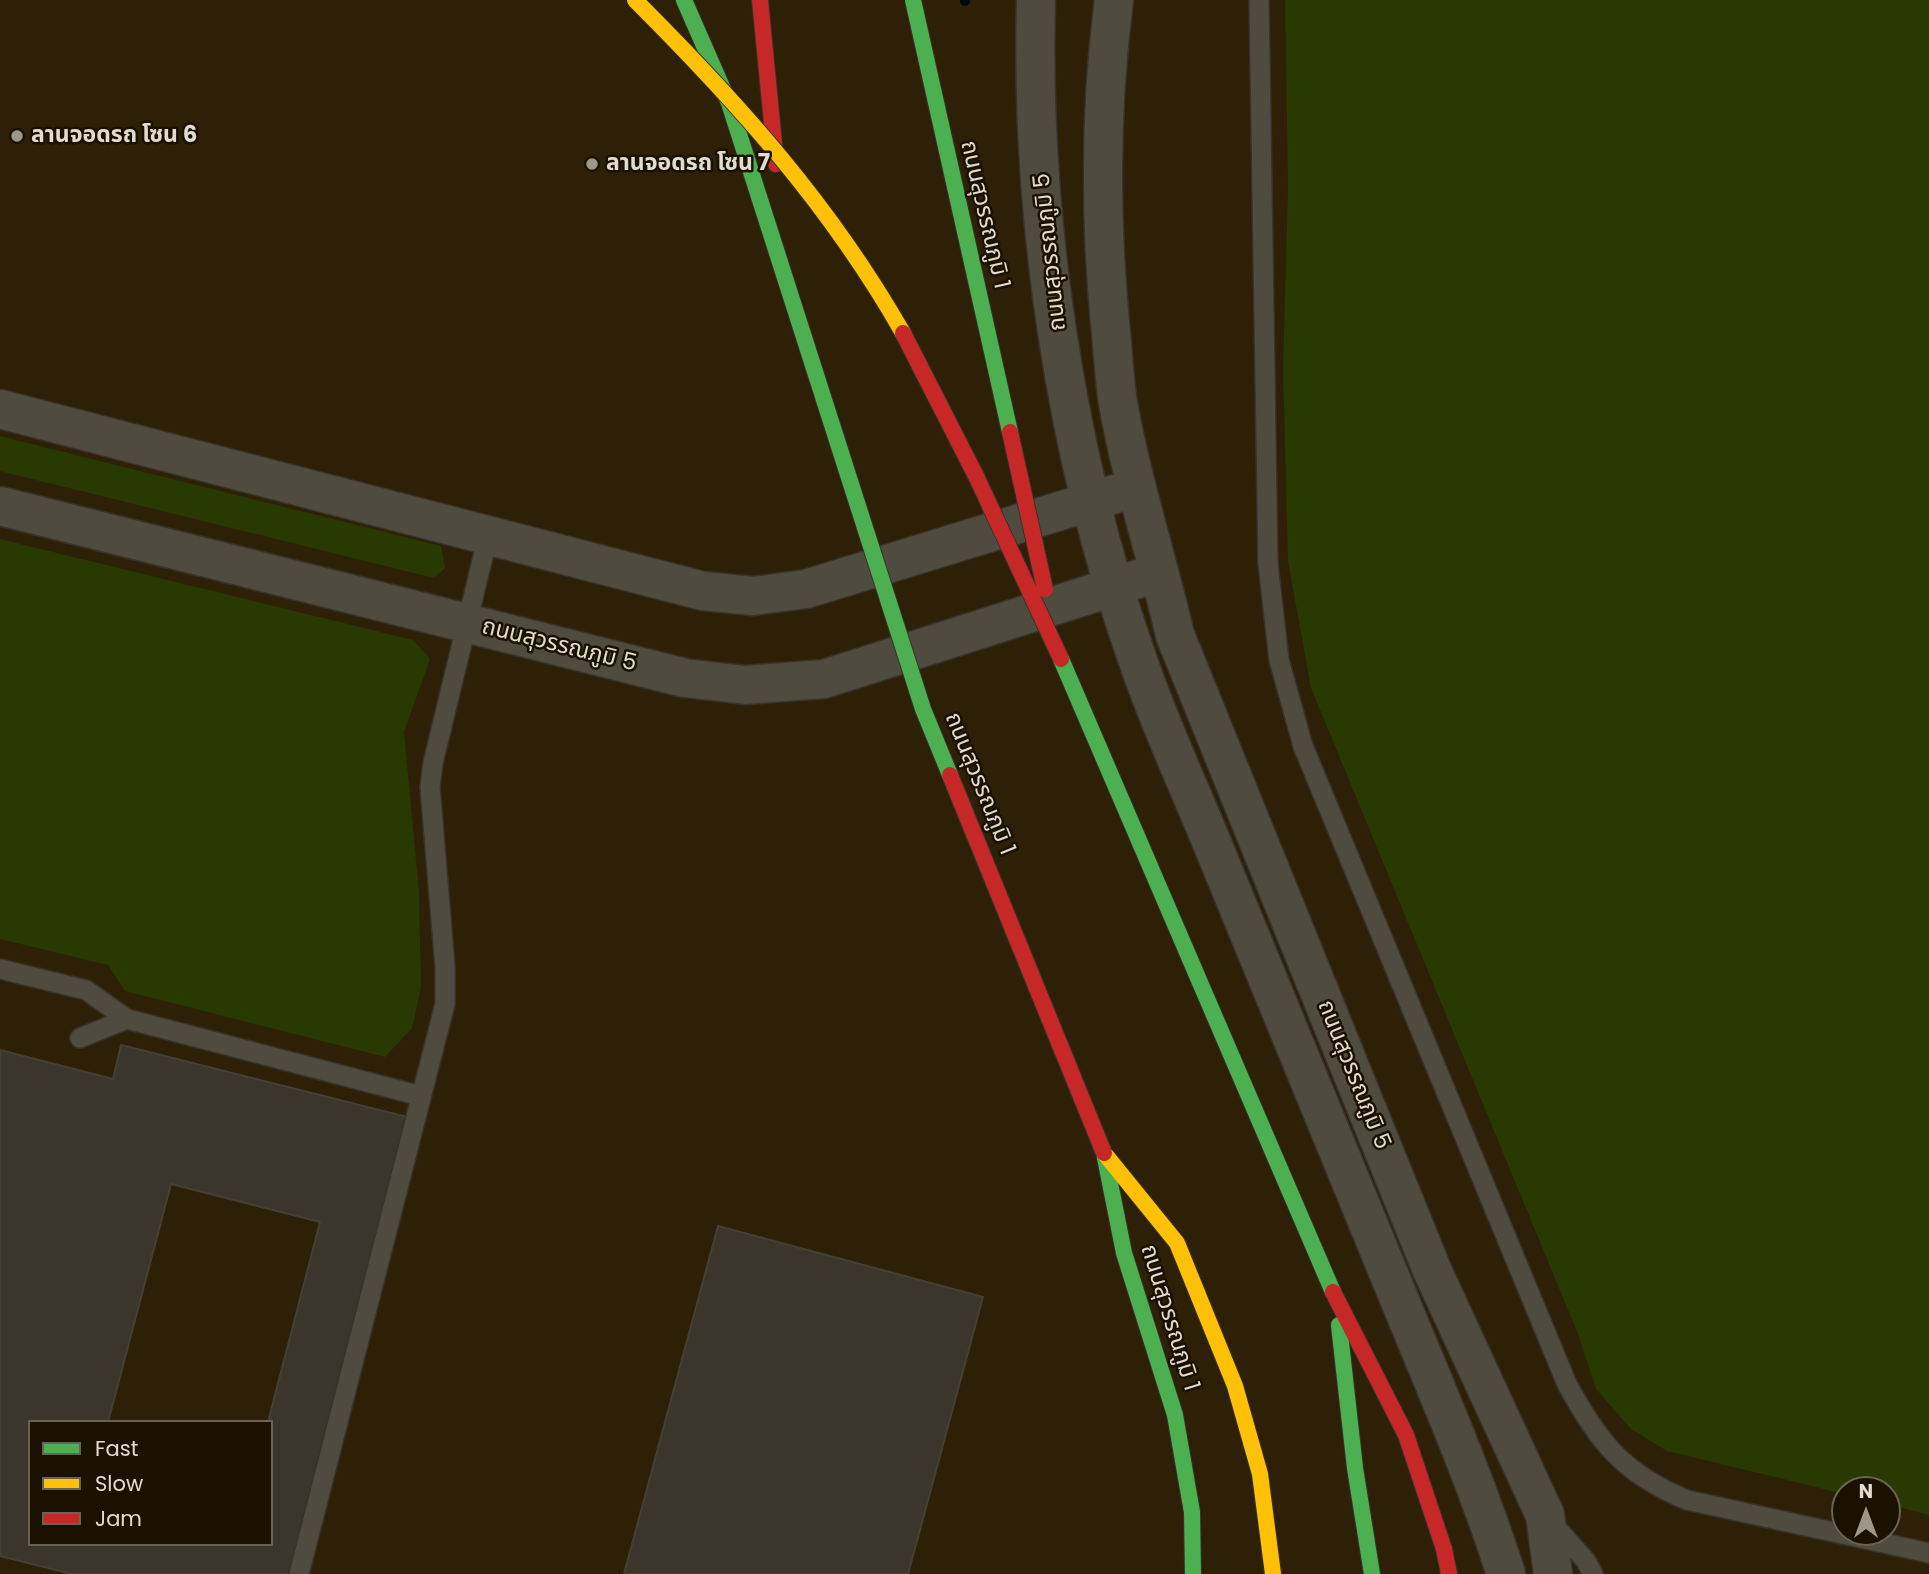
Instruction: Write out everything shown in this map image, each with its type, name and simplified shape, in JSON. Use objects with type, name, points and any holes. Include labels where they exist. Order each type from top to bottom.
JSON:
[{"type":"highway","points":[[635,0],[757,126],[812,193],[867,278],[910,345],[1061,659]]},
{"type":"highway","points":[[684,0],[704,37],[727,94],[786,281]]},
{"type":"highway","points":[[760,0],[777,175]]},
{"type":"highway","name":"ถนนสุวรรณภูมิ 1","points":[[913,0],[1061,659],[1337,1302],[1406,1435],[1449,1574]]},
{"type":"highway","name":"ถนนสุวรรณภูมิ 1","points":[[779,201],[786,281],[923,709],[1104,1153],[1124,1253],[1175,1415],[1192,1512],[1193,1574]]},
{"type":"highway","points":[[1104,1153],[1177,1243],[1235,1386],[1260,1474],[1273,1574]]},
{"type":"highway","name":"ถนนสุวรรณภูมิ 1","points":[[1337,1302],[1355,1468],[1372,1574]]},
{"type":"street","name":"ถนนสุวรรณภูมิ 5","points":[[1036,0],[1037,111],[1049,267],[1069,402],[1115,586],[1136,656],[1490,1523],[1506,1574]]},
{"type":"street","name":"ถนนสุวรรณภูมิ 5","points":[[1114,0],[1103,112],[1105,263],[1118,400],[1135,488],[1175,635],[1432,1270],[1545,1515],[1553,1574]]},
{"type":"street","points":[[0,409],[703,591],[753,596],[806,589],[1135,488]]},
{"type":"street","name":"ถนนสุวรรณภูมิ 5","points":[[0,506],[685,678],[746,685],[824,679],[1160,572]]},
{"type":"lane","points":[[1259,0],[1268,564],[1279,660],[1303,746],[1567,1384],[1592,1430],[1619,1459],[1653,1486],[1688,1500],[1929,1553]]},
{"type":"lane","points":[[299,1574],[445,1004],[445,967],[430,787],[433,763],[488,536]]},
{"type":"lane","points":[[0,969],[86,990],[127,1019],[421,1096]]},
{"type":"lane","points":[[80,1038],[127,1019]]},
{"type":"lane","points":[[1545,1515],[1586,1561],[1593,1574]]},
{"type":"shaded area","points":[[0,0],[1929,0],[1929,1574],[0,1574]]},
{"type":"green space","points":[[1285,0],[1929,0],[1929,1515],[1901,1508],[1901,1476],[1831,1476],[1831,1491],[1667,1451],[1631,1429],[1596,1389],[1578,1334],[1311,688],[1288,561],[1283,369],[1288,188]]},
{"type":"green space","points":[[0,436],[441,546],[445,568],[434,578],[0,471]]},
{"type":"green space","points":[[0,539],[413,640],[430,659],[404,732],[419,892],[421,987],[412,1028],[385,1057],[125,991],[108,965],[0,939]]},
{"type":"building","points":[[121,1045],[423,1121],[308,1574],[72,1574],[0,1556],[0,1050],[113,1079]],"holes":[[[171,1184],[320,1222],[269,1420],[273,1420],[273,1546],[28,1546],[28,1420],[109,1420]]]},
{"type":"building","points":[[718,1226],[983,1297],[908,1574],[624,1574]]},
{"type":"traffic: fast","points":[[684,0],[729,103],[786,281]]},
{"type":"traffic: fast","points":[[913,0],[1010,432]]},
{"type":"traffic: fast","points":[[786,281],[923,709],[950,775]]},
{"type":"traffic: fast","points":[[1061,659],[1333,1292]]},
{"type":"traffic: fast","points":[[1105,1158],[1124,1253],[1175,1415],[1192,1512],[1193,1574]]},
{"type":"traffic: fast","points":[[1339,1325],[1355,1468],[1372,1574]]},
{"type":"traffic: slow","points":[[635,0],[746,117],[814,199],[875,286],[903,333]]},
{"type":"traffic: slow","points":[[1104,1153],[1177,1243],[1235,1386],[1260,1474],[1273,1574]]},
{"type":"traffic: jam","points":[[760,0],[776,164]]},
{"type":"traffic: jam","points":[[903,333],[977,478],[1061,659]]},
{"type":"traffic: jam","points":[[1010,432],[1045,589]]},
{"type":"traffic: jam","points":[[950,775],[1104,1153]]},
{"type":"traffic: jam","points":[[1333,1292],[1406,1435],[1444,1549],[1449,1574]]},
{"type":"place","name":"ลานจอดรถ โซน 6","points":[[17,136]]},
{"type":"place","name":"ลานจอดรถ โซน 7","points":[[592,164]]}]
